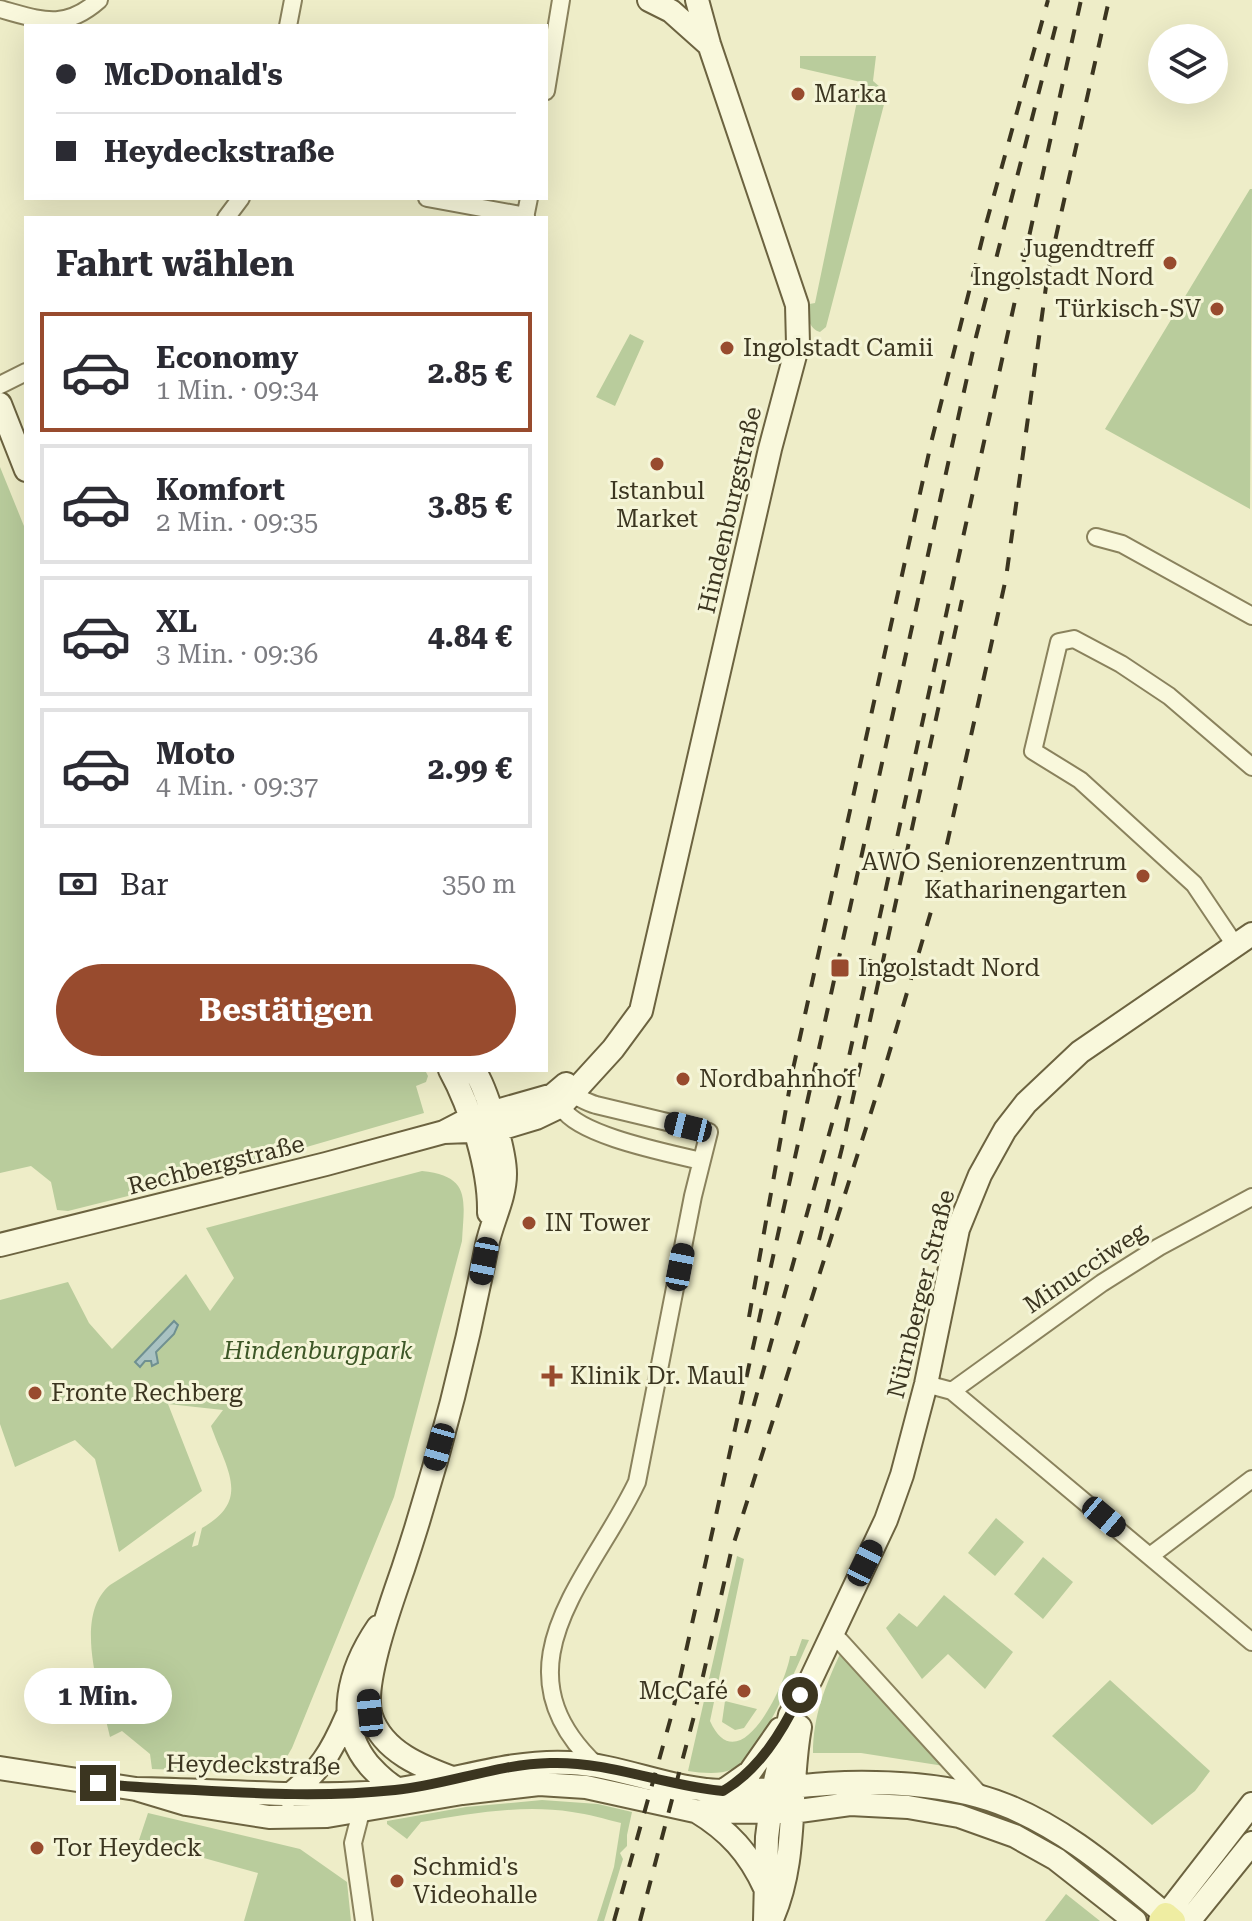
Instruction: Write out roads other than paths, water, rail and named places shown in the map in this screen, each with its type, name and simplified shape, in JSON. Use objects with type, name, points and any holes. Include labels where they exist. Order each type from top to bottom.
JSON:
[{"type":"street","points":[[0,9],[49,22],[68,20],[85,13],[99,0]]},
{"type":"street","points":[[288,24],[292,0]]},
{"type":"street","points":[[649,0],[671,11],[709,44]]},
{"type":"street","name":"Hindenburgstraße","points":[[684,0],[709,44]]},
{"type":"street","name":"Hindenburgstraße","points":[[565,1097],[644,993],[770,449],[798,344],[797,305],[697,0]]},
{"type":"street","points":[[548,79],[561,2]]},
{"type":"street","points":[[437,200],[520,216]]},
{"type":"street","points":[[0,385],[24,373]]},
{"type":"street","points":[[0,404],[24,465]]},
{"type":"street","points":[[1096,537],[1122,544],[1252,616]]},
{"type":"street","points":[[1246,944],[1194,884],[1080,780],[1033,751],[1059,642],[1074,639],[1121,664],[1169,696],[1252,767]]},
{"type":"street","name":"Nürnberger Straße","points":[[782,1801],[790,1715],[811,1679],[886,1520],[902,1475],[926,1384],[963,1215],[980,1175],[1005,1130],[1026,1103],[1080,1052],[1246,944]]},
{"type":"street","points":[[364,1921],[353,1843],[384,1751],[383,1740],[370,1713],[368,1695],[385,1616],[403,1568],[457,1387],[489,1235],[505,1179],[505,1160],[451,1072]]},
{"type":"street","points":[[475,1072],[483,1085],[482,1123]]},
{"type":"street","points":[[565,1097],[571,1118],[586,1127],[701,1161]]},
{"type":"street","points":[[482,1123],[540,1100],[565,1097],[709,1132],[637,1482],[625,1509],[561,1616],[553,1636],[550,1662],[554,1700],[567,1732],[596,1765]]},
{"type":"street","name":"Rechbergstraße","points":[[0,1245],[482,1123]]},
{"type":"street","name":"Minucciweg","points":[[952,1391],[1102,1283],[1159,1247],[1252,1197]]},
{"type":"street","points":[[926,1384],[952,1391],[1252,1642]]},
{"type":"street","points":[[1150,1556],[1252,1479]]},
{"type":"street","points":[[288,1796],[310,1779],[330,1756],[347,1716],[349,1691],[363,1648],[385,1616]]},
{"type":"street","points":[[832,1635],[981,1796]]},
{"type":"street","name":"Nürnberger Straße","points":[[782,1801],[811,1679]]},
{"type":"street","points":[[723,1791],[750,1772],[790,1715]]},
{"type":"street","points":[[347,1716],[368,1792]]},
{"type":"street","points":[[383,1740],[407,1758],[456,1779]]},
{"type":"street","points":[[368,1792],[398,1790],[546,1763],[596,1765],[697,1789],[782,1801],[908,1807],[959,1816],[1015,1836],[1056,1859],[1135,1921]]},
{"type":"street","name":"Heydeckstraße","points":[[0,1768],[136,1789],[288,1796],[368,1792],[439,1798],[539,1784],[586,1787],[695,1811],[782,1801]]},
{"type":"street","points":[[782,1801],[829,1784],[946,1788],[981,1796],[1052,1829],[1084,1850],[1172,1920]]},
{"type":"street","name":"Heydeckstraße","points":[[136,1789],[186,1804],[269,1817],[327,1816],[368,1792]]},
{"type":"street","name":"Heydeckstraße","points":[[398,1790],[439,1798]]},
{"type":"street","points":[[765,1921],[766,1891],[782,1801]]},
{"type":"street","points":[[771,1921],[785,1884],[782,1801]]},
{"type":"street","points":[[1172,1920],[1252,1804]]},
{"type":"street","points":[[695,1811],[721,1826],[742,1848],[756,1868],[766,1891]]},
{"type":"street","points":[[1172,1920],[1252,1843]]},
{"type":"water","points":[[174,1321],[178,1325],[174,1334],[156,1352],[158,1363],[152,1366],[151,1361],[145,1361],[140,1367],[135,1362]]},
{"type":"railway","points":[[749,1317],[793,1069],[932,439],[986,224],[1048,0]]},
{"type":"railway","points":[[746,1433],[843,1084],[1081,0]]},
{"type":"railway","points":[[640,1921],[694,1716],[731,1552],[880,1084],[935,898],[1006,578],[1048,272],[1109,0]]},
{"type":"railway","points":[[614,1921],[673,1710],[976,337],[1057,21]]},
{"type":"railway","points":[[819,1240],[962,600]]},
{"type":"place","name":"Marka","points":[[798,94]]},
{"type":"place","name":"Jugendtreff Ingolstadt Nord","points":[[1170,263]]},
{"type":"place","name":"Türkisch-SV","points":[[1217,309]]},
{"type":"place","name":"Ingolstadt Camii","points":[[727,348]]},
{"type":"place","name":"Istanbul Market","points":[[657,464]]},
{"type":"place","name":"AWO Seniorenzentrum Katharinengarten","points":[[1143,876]]},
{"type":"place","name":"Ingolstadt Nord","points":[[840,968]]},
{"type":"place","name":"Nordbahnhof","points":[[683,1079]]},
{"type":"place","name":"IN Tower","points":[[529,1223]]},
{"type":"place","name":"Klinik Dr. Maul","points":[[552,1376]]},
{"type":"place","name":"Fronte Rechberg","points":[[35,1393]]},
{"type":"place","name":"McCafé","points":[[744,1691]]},
{"type":"place","name":"Tor Heydeck","points":[[37,1848]]},
{"type":"place","name":"Schmid's Videohalle","points":[[397,1881]]},
{"type":"park label","name":"Hindenburgpark","points":[[318,1351]]}]
